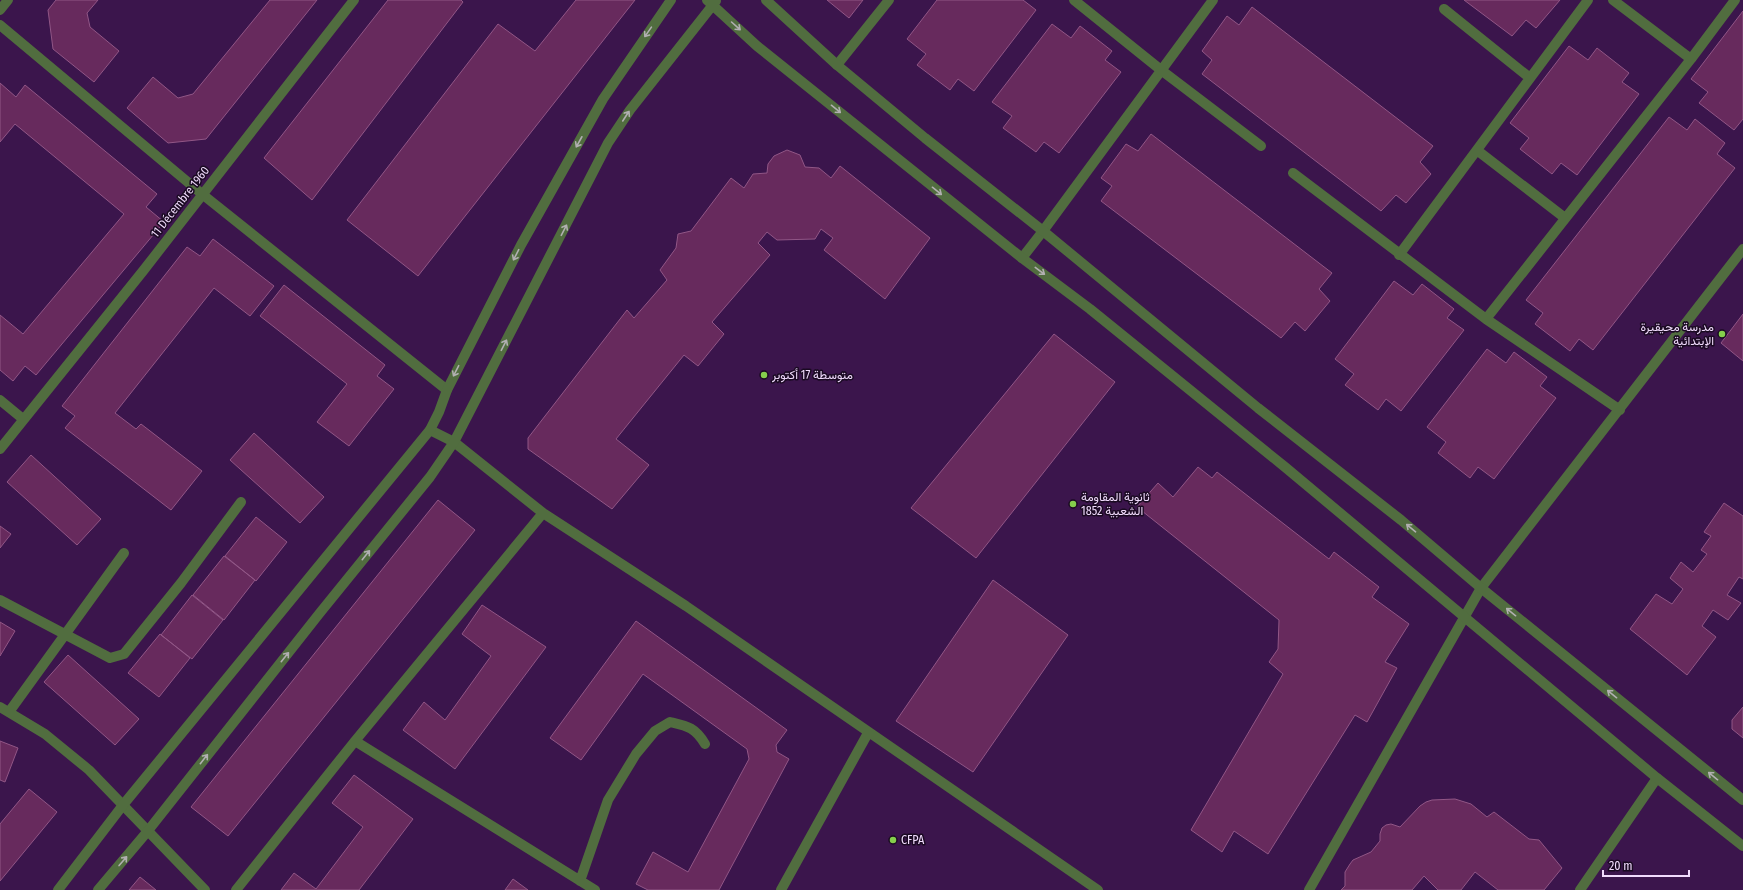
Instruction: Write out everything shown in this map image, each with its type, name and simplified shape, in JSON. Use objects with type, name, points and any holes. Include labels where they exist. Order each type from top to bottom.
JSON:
[{"type":"street","points":[[0,10],[8,0]]},
{"type":"street","name":"11 Décembre 1960","points":[[0,449],[143,271],[354,0]]},
{"type":"street","points":[[58,890],[123,805],[430,430],[439,412],[447,390],[522,245],[603,99],[671,0]]},
{"type":"street","points":[[766,0],[837,65],[931,143],[1043,231],[1258,408],[1401,520],[1481,588],[1743,800]]},
{"type":"street","points":[[837,65],[889,0]]},
{"type":"street","points":[[1074,0],[1161,70],[1261,146]]},
{"type":"street","points":[[1022,258],[1213,0]]},
{"type":"street","points":[[1399,255],[1478,151],[1588,0]]},
{"type":"street","points":[[1613,0],[1691,59]]},
{"type":"street","points":[[1486,319],[1691,59],[1735,0]]},
{"type":"street","points":[[98,890],[147,832],[300,638],[430,477],[454,442],[608,143],[630,110],[712,2],[757,46],[1022,258],[1090,309],[1195,393],[1657,778],[1743,846]]},
{"type":"street","points":[[1444,9],[1530,78]]},
{"type":"street","points":[[0,25],[202,194],[447,390]]},
{"type":"street","points":[[1478,151],[1565,218]]},
{"type":"street","points":[[1293,173],[1399,255],[1486,319],[1620,410]]},
{"type":"street","points":[[1309,890],[1481,588],[1743,249]]},
{"type":"street","points":[[0,400],[23,419]]},
{"type":"street","points":[[430,430],[454,442],[543,513],[686,606],[1098,890]]},
{"type":"street","points":[[0,600],[110,658],[124,654],[181,583],[241,502]]},
{"type":"street","points":[[236,890],[355,741],[543,513]]},
{"type":"street","points":[[124,553],[65,634],[4,709],[45,734],[90,770],[147,832],[205,890]]},
{"type":"street","points":[[580,881],[608,800],[636,754],[655,731],[670,722],[689,727],[699,733],[705,744]]},
{"type":"street","points":[[781,890],[868,732]]},
{"type":"street","points":[[355,741],[595,890]]},
{"type":"street","points":[[1580,890],[1657,778]]},
{"type":"building","points":[[56,0],[98,0],[87,13],[90,27],[119,51],[94,82],[53,49],[48,10]]},
{"type":"building","points":[[270,0],[317,0],[206,139],[168,143],[127,108],[153,77],[178,98],[193,94]]},
{"type":"building","points":[[388,0],[461,0],[463,2],[312,200],[264,158]]},
{"type":"building","points":[[576,0],[635,0],[418,276],[347,220],[498,24],[535,51]]},
{"type":"building","points":[[827,0],[863,0],[849,18]]},
{"type":"building","points":[[937,0],[1023,0],[1036,10],[974,91],[958,79],[950,90],[917,65],[926,54],[907,39]]},
{"type":"building","points":[[1464,0],[1560,0],[1536,28],[1526,20],[1512,36]]},
{"type":"building","points":[[1252,7],[1433,146],[1420,162],[1431,174],[1406,203],[1396,195],[1381,211],[1202,74],[1212,60],[1202,51],[1227,16],[1239,25]]},
{"type":"building","points":[[1743,11],[1743,119],[1734,130],[1699,103],[1708,92],[1691,79]]},
{"type":"building","points":[[1052,24],[1071,38],[1080,26],[1112,51],[1105,60],[1121,72],[1059,153],[1044,142],[1036,152],[1003,128],[1012,116],[992,102]]},
{"type":"building","points":[[1569,46],[1588,60],[1597,48],[1629,73],[1622,82],[1639,94],[1577,175],[1561,163],[1552,174],[1520,149],[1529,138],[1510,123]]},
{"type":"building","points":[[0,83],[16,97],[25,85],[157,194],[146,207],[164,222],[36,375],[25,366],[13,381],[0,370],[0,315],[23,334],[124,214],[15,124],[0,142]]},
{"type":"building","points":[[1669,117],[1687,130],[1695,119],[1725,143],[1717,154],[1735,168],[1593,350],[1579,339],[1570,351],[1535,324],[1543,313],[1526,300]]},
{"type":"building","points":[[1151,134],[1332,273],[1319,289],[1330,301],[1305,331],[1295,322],[1281,338],[1101,201],[1112,186],[1101,178],[1126,144],[1138,151]]},
{"type":"building","points":[[787,150],[800,155],[805,167],[819,168],[831,178],[840,166],[930,238],[885,299],[824,250],[833,238],[821,229],[815,239],[777,240],[767,232],[758,243],[770,255],[712,322],[724,334],[698,366],[684,355],[616,439],[649,465],[612,509],[528,449],[528,438],[627,310],[634,318],[667,280],[660,270],[676,248],[678,234],[691,231],[731,178],[744,188],[753,174],[767,173],[768,164],[774,156]]},
{"type":"building","points":[[213,239],[274,286],[250,316],[214,288],[115,413],[136,429],[141,424],[202,471],[171,510],[65,428],[75,416],[62,406],[187,247],[200,256]]},
{"type":"building","points":[[1394,281],[1413,295],[1422,284],[1454,309],[1447,318],[1464,330],[1401,411],[1386,399],[1378,410],[1345,385],[1354,374],[1335,359]]},
{"type":"building","points":[[284,285],[385,365],[377,376],[394,389],[349,446],[317,422],[347,384],[260,316]]},
{"type":"building","points":[[1743,314],[1743,361],[1721,343]]},
{"type":"building","points":[[1054,334],[1115,382],[976,558],[911,508]]},
{"type":"building","points":[[1487,349],[1506,363],[1514,352],[1547,377],[1540,386],[1556,398],[1494,479],[1478,467],[1470,478],[1438,453],[1446,442],[1427,427]]},
{"type":"building","points":[[254,433],[324,497],[300,523],[230,460]]},
{"type":"building","points":[[31,455],[101,519],[77,545],[7,482]]},
{"type":"building","points":[[1198,467],[1212,478],[1217,472],[1329,559],[1334,552],[1379,587],[1372,597],[1409,624],[1385,662],[1397,668],[1367,722],[1355,715],[1268,854],[1234,831],[1222,852],[1191,830],[1283,674],[1269,662],[1278,649],[1279,620],[1137,507],[1158,483],[1173,497]]},
{"type":"building","points":[[438,500],[475,530],[228,836],[191,807]]},
{"type":"building","points":[[1724,503],[1743,516],[1743,579],[1739,577],[1727,595],[1741,603],[1728,620],[1713,610],[1702,626],[1716,637],[1687,675],[1630,629],[1656,594],[1672,604],[1683,589],[1670,578],[1681,562],[1693,572],[1707,554],[1701,550],[1711,536],[1704,532]]},
{"type":"building","points":[[256,517],[287,542],[256,581],[225,556]]},
{"type":"building","points":[[0,526],[11,534],[0,548]]},
{"type":"building","points":[[224,556],[255,580],[224,620],[193,595]]},
{"type":"building","points":[[993,580],[1068,635],[973,772],[896,721]]},
{"type":"building","points":[[192,595],[223,620],[192,659],[161,635]]},
{"type":"building","points":[[482,605],[546,647],[455,769],[403,730],[424,702],[445,720],[491,656],[462,634]]},
{"type":"building","points":[[636,621],[787,730],[776,745],[777,752],[789,759],[719,890],[648,890],[636,884],[653,852],[688,872],[749,759],[747,749],[643,674],[581,760],[550,738]]},
{"type":"building","points":[[0,622],[15,631],[0,656]]},
{"type":"building","points":[[160,634],[190,658],[159,697],[128,673]]},
{"type":"building","points":[[68,655],[139,719],[115,745],[44,682]]},
{"type":"building","points":[[1743,707],[1743,738],[1732,729],[1732,720]]},
{"type":"building","points":[[0,741],[18,748],[5,782],[0,780]]},
{"type":"building","points":[[354,775],[413,819],[359,890],[281,890],[294,873],[316,889],[363,827],[332,803]]},
{"type":"building","points":[[29,789],[57,812],[0,881],[0,824]]},
{"type":"building","points":[[1455,799],[1471,804],[1487,817],[1494,812],[1529,839],[1539,840],[1562,868],[1544,890],[1498,890],[1475,872],[1461,890],[1438,890],[1424,876],[1412,890],[1341,890],[1345,886],[1345,872],[1350,864],[1353,860],[1371,852],[1380,841],[1382,828],[1391,824],[1400,827],[1420,806],[1426,802],[1432,800]]},
{"type":"building","points":[[140,877],[156,890],[129,890]]},
{"type":"building","points":[[513,879],[528,890],[505,890]]},
{"type":"place","name":"مدرسة محيقيرة الإبتدائية","points":[[1722,334]]},
{"type":"place","name":"متوسطة 17 أكتوبر","points":[[764,375]]},
{"type":"place","name":"ثانوية المقاومة الشعبية 1852","points":[[1073,504]]},
{"type":"place","name":"CFPA","points":[[893,840]]}]
